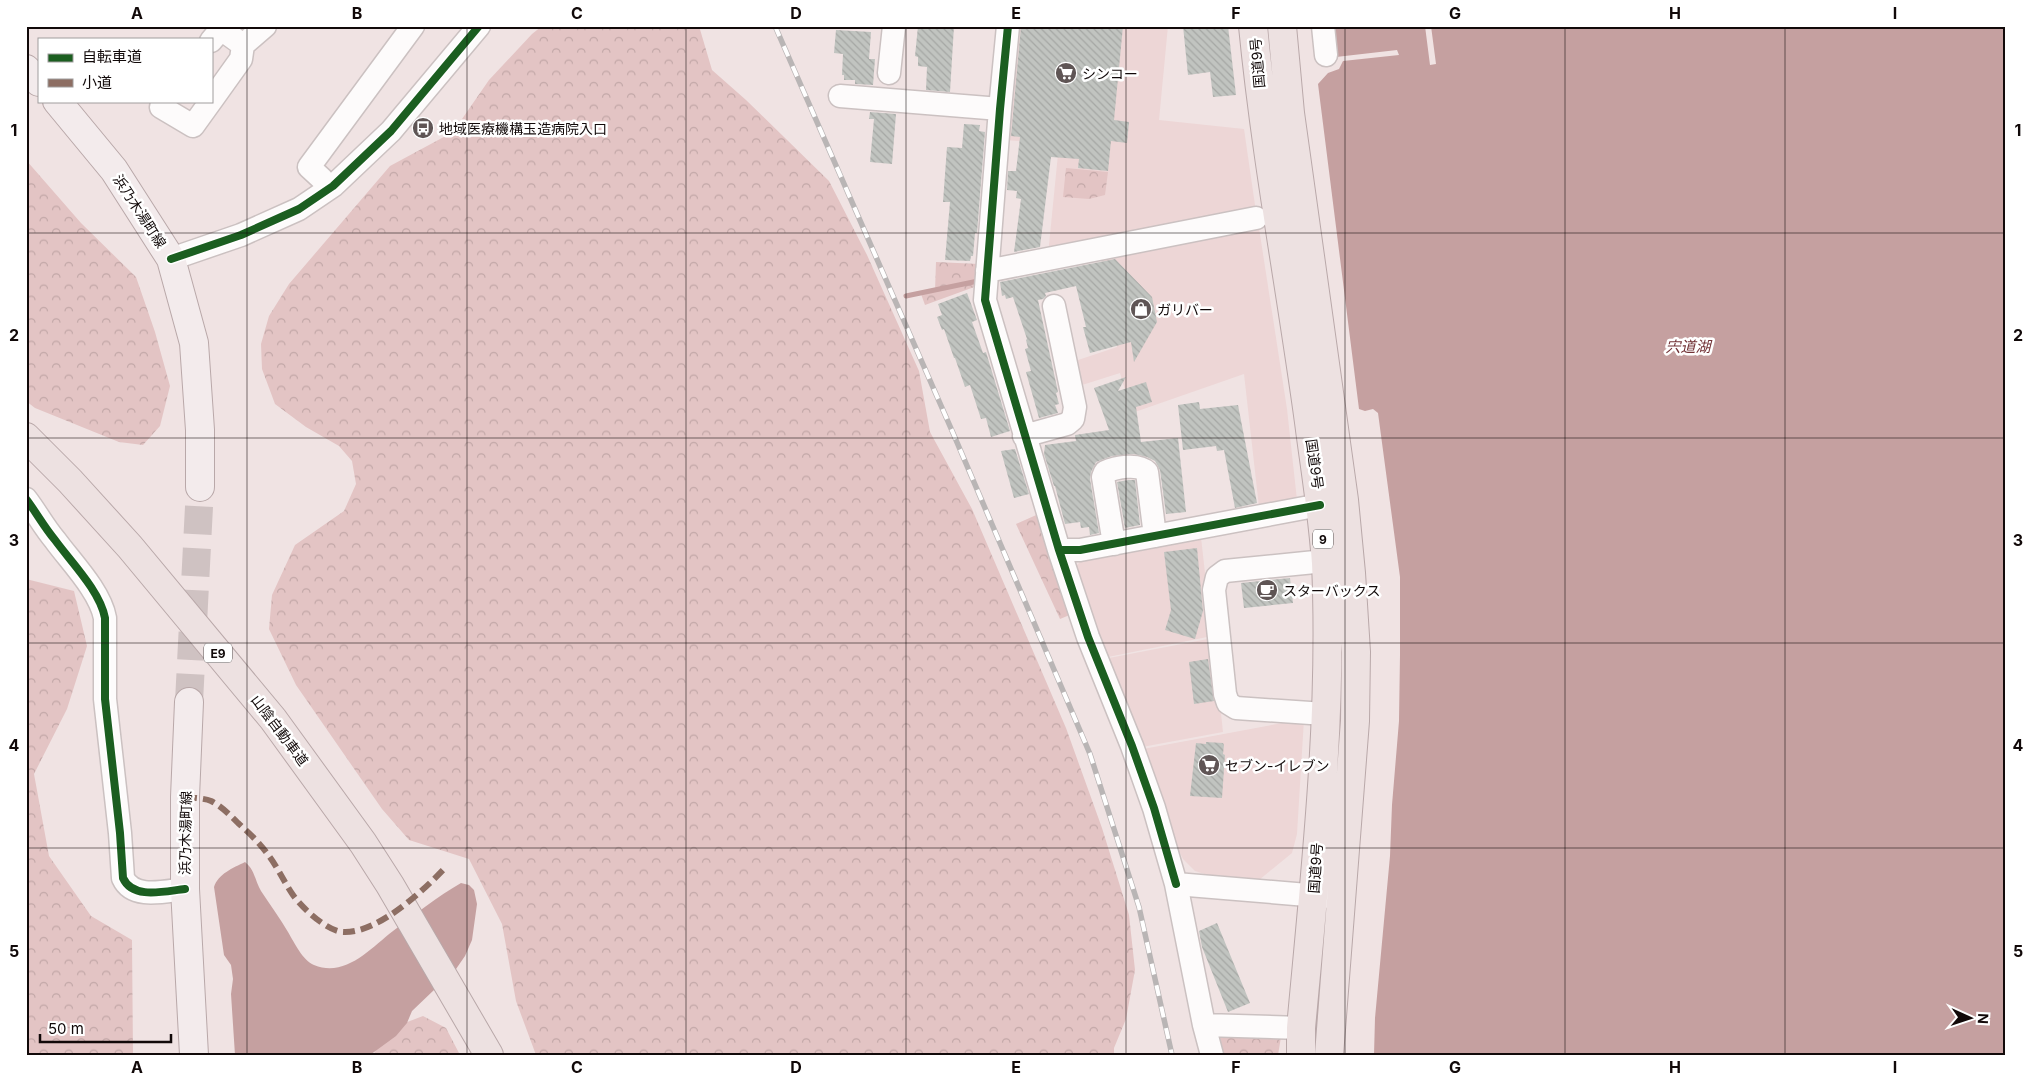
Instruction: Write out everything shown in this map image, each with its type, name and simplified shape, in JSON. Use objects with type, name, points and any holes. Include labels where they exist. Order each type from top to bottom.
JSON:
[{"type":"highway","name":"国道9号","points":[[1254,26],[1260,101],[1301,365],[1326,562],[1328,643],[1325,714],[1313,895],[1301,1028],[1301,1055]]},
{"type":"highway","name":"国道9号","points":[[1282,26],[1290,113],[1344,500],[1356,652],[1355,721],[1342,897],[1329,1028],[1329,1055]]},
{"type":"highway","name":"山陰自動車道","points":[[26,437],[130,546],[273,718],[363,843],[385,888],[480,1048]]},
{"type":"highway","name":"山陰自動車道","points":[[26,452],[123,554],[265,726],[385,888]]},
{"type":"main road","points":[[26,69],[38,81]]},
{"type":"main road","name":"浜乃木湯町線","points":[[58,102],[114,170],[171,259],[194,343],[200,430],[200,487]]},
{"type":"main road","name":"浜乃木湯町線","points":[[189,702],[184,889],[194,1055]]},
{"type":"street","points":[[212,100],[241,59],[243,46],[265,26]]},
{"type":"street","points":[[328,189],[322,179],[309,167],[413,26]]},
{"type":"street","points":[[889,73],[894,26]]},
{"type":"street","points":[[1008,26],[985,300],[1059,550],[1088,637],[1132,746],[1154,808],[1176,884],[1204,1025],[1212,1055]]},
{"type":"street","points":[[1323,26],[1326,55]]},
{"type":"street","points":[[171,259],[241,235],[300,209],[328,189],[391,131],[476,27]]},
{"type":"street","points":[[212,40],[221,29],[243,46]]},
{"type":"street","points":[[840,96],[1000,109]]},
{"type":"street","points":[[165,102],[161,107],[193,126],[210,102]]},
{"type":"street","points":[[987,271],[1256,218]]},
{"type":"street","points":[[1024,436],[1067,424],[1073,418],[1075,407],[1054,306]]},
{"type":"street","points":[[1114,544],[1103,477],[1105,472],[1109,470],[1136,467],[1142,468],[1147,472],[1155,536]]},
{"type":"street","points":[[26,498],[53,538],[95,593],[103,609],[105,618],[105,700],[125,884],[136,891],[184,889]]},
{"type":"street","points":[[1059,550],[1080,550],[1320,505]]},
{"type":"street","points":[[1325,714],[1236,708],[1228,703],[1225,694],[1214,590],[1218,577],[1225,571],[1326,562]]},
{"type":"street","points":[[1176,884],[1342,897]]},
{"type":"street","points":[[1204,1025],[1301,1028]]},
{"type":"shaded area","points":[[1018,26],[1168,26],[1159,120],[1244,129],[1256,212],[1048,255],[1059,144],[1005,140]]},
{"type":"shaded area","points":[[1259,228],[1287,409],[1297,500],[1259,507],[1244,374],[1132,413],[1120,373],[1079,386],[1072,362],[1117,347],[1102,258]]},
{"type":"shaded area","points":[[1201,537],[1212,636],[1108,657],[1091,619],[1075,567],[1081,561]]},
{"type":"shaded area","points":[[1213,638],[1223,732],[1142,747],[1109,658]]},
{"type":"shaded area","points":[[1304,719],[1297,834],[1292,853],[1259,880],[1211,876],[1195,871],[1183,859],[1178,849],[1143,749]]},
{"type":"green space","points":[[542,26],[699,26],[712,70],[746,100],[829,181],[867,255],[919,371],[930,432],[972,509],[1066,728],[1102,828],[1129,915],[1135,970],[1126,1019],[1114,1048],[1114,1055],[536,1055],[516,1001],[502,924],[469,859],[409,840],[382,809],[296,685],[269,629],[272,595],[295,545],[344,511],[356,484],[352,461],[339,446],[306,427],[275,404],[262,369],[261,344],[269,316],[289,284],[390,166],[453,132],[489,80],[532,34]]},
{"type":"green space","points":[[26,160],[81,223],[136,277],[155,332],[170,386],[160,426],[143,445],[119,442],[35,408],[26,401]]},
{"type":"green space","points":[[1066,168],[1108,172],[1105,195],[1089,199],[1063,197]]},
{"type":"green space","points":[[936,262],[979,264],[977,286],[925,305],[921,294],[935,291]]},
{"type":"green space","points":[[1043,512],[1072,614],[1060,619],[1016,524]]},
{"type":"green space","points":[[26,579],[74,591],[87,646],[67,709],[34,774],[49,856],[91,916],[132,940],[133,1055],[26,1055]]},
{"type":"green space","points":[[423,1016],[446,1028],[460,1055],[373,1055],[389,1029]]},
{"type":"green space","points":[[1223,1035],[1281,1037],[1278,1055],[1220,1055],[1216,1043]]},
{"type":"water","name":"宍道湖","points":[[1332,26],[1425,26],[1430,65],[1436,64],[1431,26],[2006,26],[2006,1055],[1374,1055],[1375,1018],[1390,856],[1399,721],[1400,577],[1378,413],[1373,409],[1365,411],[1359,409],[1318,84],[1328,73],[1339,69],[1343,61],[1399,55],[1397,50],[1336,57]]},
{"type":"water","points":[[245,862],[251,868],[261,891],[299,951],[306,960],[314,965],[336,968],[356,960],[426,906],[461,883],[469,885],[474,890],[477,904],[472,940],[465,956],[456,969],[412,1011],[407,1023],[396,1036],[370,1055],[235,1055],[231,994],[233,979],[231,965],[224,955],[214,887],[222,875]]},
{"type":"building","points":[[918,26],[954,26],[950,92],[926,90],[927,67],[918,66],[918,57],[915,56]]},
{"type":"building","name":"シンコー","points":[[1021,26],[1123,26],[1114,120],[1129,122],[1127,143],[1111,141],[1108,171],[1078,168],[1079,159],[1051,157],[1040,247],[1014,252],[1021,199],[1016,198],[1017,191],[1007,190],[1008,171],[1016,171],[1020,137],[1011,136]]},
{"type":"building","points":[[1183,26],[1228,26],[1236,95],[1213,97],[1210,72],[1188,75]]},
{"type":"building","points":[[836,30],[871,32],[869,59],[875,59],[873,85],[855,84],[855,80],[844,80],[844,75],[842,75],[843,54],[834,53]]},
{"type":"building","points":[[870,112],[896,114],[892,164],[870,162],[874,119],[869,119]]},
{"type":"building","points":[[964,124],[980,125],[979,131],[985,132],[977,233],[975,233],[973,256],[971,256],[970,261],[945,260],[950,202],[943,202],[947,147],[962,148]]},
{"type":"building","points":[[1115,259],[1152,297],[1157,322],[1134,362],[1131,342],[1090,353],[1083,327],[1086,327],[1076,286],[1045,293],[1046,296],[1043,299],[1038,300],[1059,404],[1055,405],[1058,413],[1039,418],[1026,372],[1031,371],[1025,349],[1028,348],[1027,339],[1013,297],[1006,299],[1005,295],[1002,296],[1000,282]]},
{"type":"building","points":[[967,293],[977,320],[972,322],[983,353],[986,352],[1010,431],[991,437],[986,418],[981,419],[970,385],[965,387],[944,329],[942,330],[937,317],[942,315],[938,304]]},
{"type":"building","points":[[1126,377],[1118,391],[1146,382],[1152,402],[1136,407],[1141,442],[1178,438],[1186,512],[1166,514],[1160,470],[1155,461],[1134,454],[1112,456],[1096,462],[1091,472],[1090,479],[1099,533],[1090,535],[1089,527],[1081,528],[1080,522],[1065,524],[1044,454],[1045,445],[1076,441],[1075,435],[1109,430],[1094,388]]},
{"type":"building","points":[[1199,402],[1200,409],[1238,405],[1257,503],[1235,508],[1224,450],[1217,451],[1216,446],[1183,450],[1178,405]]},
{"type":"building","points":[[1015,449],[1029,494],[1014,498],[1001,451]]},
{"type":"building","points":[[1135,480],[1140,525],[1125,528],[1117,482]]},
{"type":"building","points":[[1197,548],[1203,611],[1195,639],[1165,630],[1171,610],[1164,552]]},
{"type":"building","name":"スターバックス","points":[[1290,578],[1293,603],[1244,608],[1241,583]]},
{"type":"building","points":[[1208,659],[1214,701],[1194,704],[1189,662]]},
{"type":"building","name":"セブン-イレブン","points":[[1206,742],[1223,743],[1224,745],[1222,798],[1190,796],[1196,743],[1206,744]]},
{"type":"building","points":[[1217,923],[1250,1003],[1228,1012],[1202,947],[1199,931]]},
{"type":"waterway","points":[[906,296],[978,281]]},
{"type":"tunnel","points":[[189,702],[200,487]]},
{"type":"railway","points":[[775,26],[953,433],[1090,754],[1139,907],[1172,1055]]},
{"type":"marked path","points":[[185,797],[208,800],[225,811],[262,847],[293,895],[303,906],[323,924],[338,931],[357,930],[371,926],[385,918],[412,899],[445,868]]},
{"type":"cycle path","points":[[171,259],[241,235],[299,209],[333,186],[391,131],[479,26]]},
{"type":"cycle path","points":[[1008,26],[985,300],[1059,550],[1080,550],[1320,505]]},
{"type":"cycle path","points":[[26,499],[47,530],[91,587],[105,618],[105,699],[120,833],[123,878],[128,885],[142,892],[185,889]]},
{"type":"cycle path","points":[[1059,550],[1088,637],[1132,746],[1154,808],[1176,884]]},
{"type":"place","name":"シンコー","points":[[1066,73]]},
{"type":"place","name":"地域医療機構玉造病院入口","points":[[423,128]]},
{"type":"place","name":"ガリバー","points":[[1141,309]]},
{"type":"place","name":"スターバックス","points":[[1267,590]]},
{"type":"place","name":"セブン-イレブン","points":[[1209,765]]}]
